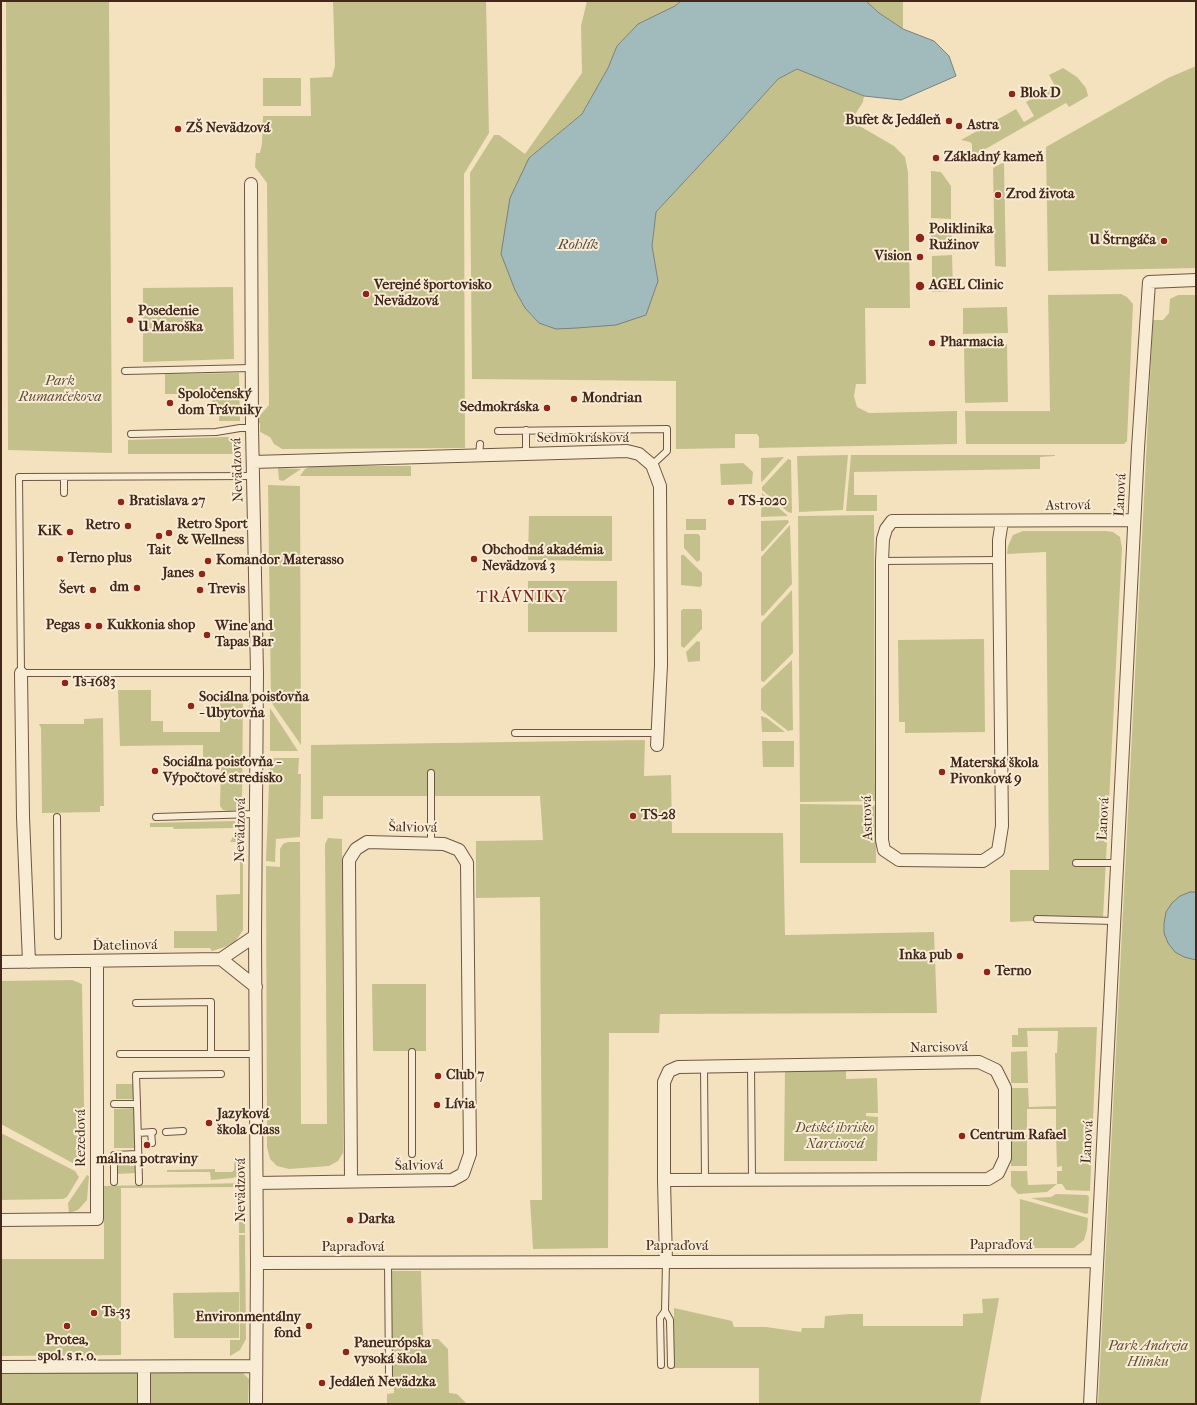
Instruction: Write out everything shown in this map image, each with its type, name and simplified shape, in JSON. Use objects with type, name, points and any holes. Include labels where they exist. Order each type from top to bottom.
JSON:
[{"type":"street","name":"Nevädzová","points":[[251,184],[251,368],[254,476],[256,673],[256,1404]]},
{"type":"street","name":"Ľanová","points":[[1090,1404],[1134,520],[1149,282],[1196,280]]},
{"type":"street","name":"Sedmokrásková","points":[[253,462],[480,450],[526,454],[627,451],[639,454],[652,465]]},
{"type":"street","points":[[652,465],[660,486],[661,665],[657,739]]},
{"type":"street","name":"Astrová","points":[[1002,522],[999,540],[999,560],[1002,826],[998,851],[982,861],[899,860],[884,850],[882,840],[882,561],[883,539],[892,521],[1002,522],[1134,520]]},
{"type":"street","points":[[21,673],[22,817],[30,962]]},
{"type":"street","name":"Šalviová","points":[[257,1183],[452,1180],[463,1174],[470,1154],[466,863],[459,850],[444,844],[367,842],[356,849],[348,860],[351,1181]]},
{"type":"street","points":[[255,936],[221,959],[256,987]]},
{"type":"street","name":"Ďatelinová","points":[[1,962],[221,959]]},
{"type":"street","name":"Rezedová","points":[[1,1220],[97,1219],[97,961]]},
{"type":"street","name":"Narcisová","points":[[664,1180],[988,1179],[998,1173],[1005,1158],[1005,1088],[996,1070],[979,1062],[678,1067],[668,1071],[664,1082],[664,1180],[666,1262]]},
{"type":"street","name":"Papraďová","points":[[257,1263],[1097,1261]]},
{"type":"street","points":[[1,1367],[256,1366]]},
{"type":"street","points":[[144,1367],[144,1404]]},
{"type":"lane","points":[[125,370],[251,368]]},
{"type":"lane","points":[[131,434],[216,432],[240,428],[252,428]]},
{"type":"lane","points":[[498,431],[667,429],[667,451],[652,465]]},
{"type":"lane","points":[[526,430],[526,454]]},
{"type":"lane","points":[[254,476],[19,477],[21,673],[256,673]]},
{"type":"lane","points":[[64,477],[64,493]]},
{"type":"lane","points":[[882,561],[999,560]]},
{"type":"lane","points":[[515,733],[657,739]]},
{"type":"lane","points":[[431,773],[431,844]]},
{"type":"lane","points":[[156,817],[256,814]]},
{"type":"lane","points":[[57,817],[58,936]]},
{"type":"lane","points":[[1076,863],[1117,863]]},
{"type":"lane","points":[[1037,919],[1114,921]]},
{"type":"lane","points":[[136,1002],[211,1002],[211,1054]]},
{"type":"lane","points":[[412,1052],[412,1154]]},
{"type":"lane","points":[[120,1054],[257,1054]]},
{"type":"lane","points":[[751,1066],[752,1179]]},
{"type":"lane","points":[[704,1067],[705,1179]]},
{"type":"lane","points":[[139,1182],[136,1075],[221,1074]]},
{"type":"lane","points":[[114,1104],[137,1104]]},
{"type":"lane","points":[[166,1132],[183,1131]]},
{"type":"lane","points":[[138,1133],[152,1132],[152,1143]]},
{"type":"lane","points":[[114,1182],[114,1155],[138,1154]]},
{"type":"lane","points":[[388,1262],[388,1376]]},
{"type":"lane","points":[[666,1262],[666,1311],[670,1320],[671,1365]]},
{"type":"lane","points":[[661,1365],[660,1318],[666,1311]]},
{"type":"green space","name":"Park Rumančekova","points":[[6,1],[109,1],[112,453],[8,450]]},
{"type":"green space","name":"Verejné športovisko Nevädzová","points":[[333,1],[486,1],[489,133],[464,174],[465,448],[282,449],[274,444],[270,437],[260,432],[260,424],[257,419],[269,405],[267,183],[255,167],[256,153],[260,153],[262,143],[263,116],[311,116],[310,78],[332,77],[335,66]]},
{"type":"green space","points":[[587,1],[681,1],[675,6],[638,24],[617,46],[608,68],[582,114],[529,158],[515,290],[525,308],[539,323],[646,315],[658,281],[652,246],[656,212],[778,79],[797,69],[864,96],[863,102],[851,121],[894,146],[905,157],[908,172],[910,308],[865,308],[866,384],[856,384],[854,396],[857,407],[869,413],[957,411],[957,444],[759,448],[759,437],[757,434],[735,434],[735,448],[676,449],[676,381],[472,379],[470,173],[494,135],[499,135],[525,154],[582,73],[581,26]]},
{"type":"green space","points":[[866,1],[903,1],[903,29],[879,13]]},
{"type":"green space","points":[[1196,66],[1196,268],[1048,271],[1046,147],[1168,78]]},
{"type":"green space","points":[[1063,68],[1077,77],[1086,88],[1088,96],[1069,107],[1066,103],[975,155],[972,152],[972,144],[961,140],[1016,109],[1024,122],[1034,116],[1026,102],[1055,86],[1049,75]]},
{"type":"green space","points":[[263,78],[301,78],[301,106],[263,106]]},
{"type":"green space","points":[[1004,162],[1006,267],[995,266],[993,168]]},
{"type":"green space","points":[[931,171],[941,172],[951,186],[951,219],[931,218]]},
{"type":"green space","points":[[931,231],[952,231],[952,243],[931,244]]},
{"type":"green space","points":[[952,255],[953,291],[932,292],[932,256]]},
{"type":"green space","points":[[233,287],[234,359],[143,362],[143,288]]},
{"type":"green space","points":[[1121,294],[1127,297],[1133,304],[1127,441],[1124,444],[966,444],[965,411],[1050,411],[1048,295]]},
{"type":"green space","name":"Park Andreja Hlinku","points":[[1178,295],[1196,295],[1196,1404],[1098,1404],[1153,320],[1163,320],[1169,313],[1170,299]]},
{"type":"green space","points":[[1007,307],[1008,333],[963,334],[963,308]]},
{"type":"green space","points":[[1007,344],[1008,402],[965,403],[964,346]]},
{"type":"green space","points":[[239,373],[240,421],[219,421],[219,410],[213,410],[212,394],[165,394],[165,374]]},
{"type":"green space","points":[[240,437],[239,451],[236,454],[128,454],[128,440]]},
{"type":"green space","points":[[848,455],[843,510],[799,512],[797,456]]},
{"type":"green space","points":[[851,455],[1055,456],[1040,457],[1040,469],[854,472],[854,495],[877,495],[877,511],[846,511]]},
{"type":"green space","points":[[784,457],[762,482],[761,458]]},
{"type":"green space","points":[[788,459],[791,460],[792,513],[788,512],[762,490],[762,487]]},
{"type":"green space","points":[[743,463],[753,472],[752,484],[721,485],[720,464]]},
{"type":"green space","points":[[311,466],[411,466],[411,476],[300,476],[305,469]]},
{"type":"green space","points":[[278,468],[301,469],[283,481],[279,480]]},
{"type":"green space","points":[[268,485],[300,486],[301,745],[271,702]]},
{"type":"green space","points":[[762,493],[788,516],[761,517]]},
{"type":"green space","points":[[874,515],[875,801],[800,802],[798,516]]},
{"type":"green space","points":[[529,516],[612,516],[612,561],[528,560]]},
{"type":"green space","points":[[686,519],[706,519],[706,530],[686,530]]},
{"type":"green space","points":[[788,520],[789,522],[763,551],[761,551],[761,521]]},
{"type":"green space","points":[[790,525],[792,584],[763,616],[761,615],[761,557]]},
{"type":"green space","points":[[1023,531],[1106,531],[1113,532],[1120,537],[1122,548],[1103,918],[1010,922],[1010,870],[1049,870],[1046,552],[1007,554],[1008,546],[1013,535]]},
{"type":"green space","points":[[685,534],[698,534],[700,536],[700,560],[697,562],[684,548]]},
{"type":"green space","points":[[681,555],[684,555],[702,573],[702,585],[700,587],[681,585]]},
{"type":"green space","points":[[528,581],[617,581],[617,632],[528,632]]},
{"type":"green space","points":[[792,590],[793,653],[764,682],[761,681],[761,623]]},
{"type":"green space","points":[[683,609],[701,609],[702,612],[702,629],[684,648],[681,646],[681,611]]},
{"type":"green space","points":[[984,639],[985,732],[905,733],[905,722],[899,722],[898,640]]},
{"type":"green space","points":[[697,641],[700,642],[700,661],[688,662],[686,652]]},
{"type":"green space","points":[[792,660],[793,730],[788,731],[761,710],[761,689]]},
{"type":"green space","points":[[118,690],[151,690],[151,721],[163,721],[163,732],[220,732],[220,692],[243,692],[242,807],[238,810],[229,811],[223,810],[220,806],[221,762],[203,762],[203,745],[120,746]]},
{"type":"green space","points":[[270,708],[298,751],[270,751]]},
{"type":"green space","points":[[761,716],[767,718],[785,732],[762,732]]},
{"type":"green space","points":[[103,718],[104,806],[100,806],[100,812],[42,813],[41,728],[39,724],[84,724],[84,719]]},
{"type":"green space","points":[[645,740],[644,776],[671,775],[672,833],[783,833],[785,935],[934,932],[937,1013],[660,1014],[659,1033],[609,1033],[608,1248],[533,1249],[530,1200],[542,1200],[540,897],[476,898],[476,841],[543,840],[540,796],[323,796],[323,819],[311,819],[311,745]]},
{"type":"green space","points":[[762,741],[794,741],[794,767],[763,767]]},
{"type":"green space","points":[[270,758],[299,758],[298,774],[301,774],[300,837],[276,839],[275,862],[266,861]]},
{"type":"green space","points":[[800,804],[876,805],[876,863],[800,863]]},
{"type":"green space","points":[[235,821],[237,826],[235,828],[174,829],[173,827],[150,827],[150,823]]},
{"type":"green space","points":[[233,837],[243,838],[243,930],[235,942],[212,951],[210,948],[174,948],[174,931],[217,931],[216,895],[240,894],[240,842],[230,842]]},
{"type":"green space","points":[[328,838],[342,839],[343,1153],[338,1161],[329,1166],[289,1169],[277,1166],[270,1159],[267,1147],[266,866],[280,867],[280,849],[283,844],[288,842],[300,842],[301,1124],[327,1124],[325,844]]},
{"type":"green space","points":[[72,980],[82,984],[85,1161],[83,1165],[78,1166],[1,1124],[1,981]]},
{"type":"green space","points":[[372,984],[426,984],[426,1051],[373,1051]]},
{"type":"green space","points":[[1097,1027],[1090,1191],[1066,1190],[1062,1184],[1057,1184],[1057,1171],[1062,1171],[1062,1166],[1057,1167],[1056,1135],[1061,1135],[1061,1130],[1056,1130],[1056,1109],[1027,1109],[1027,1130],[1012,1130],[1011,1088],[1028,1088],[1029,1107],[1056,1106],[1055,1053],[1057,1053],[1058,1031],[1027,1031],[1028,1047],[1012,1047],[1012,1035],[1018,1035],[1018,1028]]},
{"type":"green space","points":[[1027,1051],[1028,1083],[1011,1083],[1011,1052]]},
{"type":"green space","name":"Detské ihrisko Narcisová","points":[[846,1066],[846,1079],[877,1078],[878,1113],[866,1113],[866,1116],[878,1117],[877,1161],[784,1161],[785,1068]]},
{"type":"green space","points":[[116,1084],[133,1084],[134,1099],[116,1099]]},
{"type":"green space","points":[[134,1108],[135,1148],[114,1148],[114,1109]]},
{"type":"green space","points":[[1,1133],[75,1171],[79,1177],[67,1197],[63,1199],[1,1200]]},
{"type":"green space","points":[[1011,1135],[1027,1135],[1027,1166],[1011,1166]]},
{"type":"green space","points":[[235,1156],[245,1164],[245,1173],[233,1178],[211,1180],[210,1172],[167,1172],[167,1170],[215,1169],[215,1172],[232,1172],[234,1170]]},
{"type":"green space","points":[[117,1159],[130,1159],[130,1166],[135,1166],[136,1173],[117,1174]]},
{"type":"green space","points":[[1011,1171],[1027,1171],[1028,1185],[1057,1184],[1047,1192],[1018,1194],[1011,1186]]},
{"type":"green space","points":[[87,1175],[89,1176],[87,1200],[78,1210],[69,1213],[68,1203]]},
{"type":"green space","points":[[245,1183],[245,1233],[239,1233],[239,1187],[121,1188],[121,1355],[1,1356],[1,1259],[104,1259],[104,1186]]},
{"type":"green space","points":[[1056,1194],[1087,1195],[1089,1197],[1088,1213],[1086,1214],[1031,1198],[1051,1197]]},
{"type":"green space","points":[[1020,1199],[1088,1218],[1084,1240],[1074,1248],[1020,1248]]},
{"type":"green space","points":[[239,1235],[245,1235],[246,1339],[240,1350],[230,1356],[230,1340],[240,1340]]},
{"type":"green space","points":[[392,1271],[421,1271],[423,1339],[438,1339],[448,1349],[449,1393],[457,1394],[467,1404],[387,1404],[387,1394],[394,1393],[394,1380],[392,1373]]},
{"type":"green space","points":[[239,1292],[239,1338],[174,1338],[173,1293]]},
{"type":"green space","points":[[999,1298],[980,1404],[759,1404],[759,1368],[674,1368],[674,1308],[732,1321],[734,1327],[766,1327],[801,1332],[802,1328],[824,1328],[825,1316],[849,1314],[863,1314],[863,1326],[963,1326],[963,1314],[983,1313],[982,1299]]},
{"type":"green space","points":[[1,1373],[243,1373],[249,1379],[248,1404],[1,1404]]},
{"type":"water","name":"Rohlík","points":[[681,1],[866,1],[879,13],[903,29],[934,41],[949,56],[956,76],[901,100],[864,96],[797,69],[778,79],[656,212],[652,246],[658,281],[646,315],[616,325],[577,328],[556,329],[539,323],[525,308],[515,290],[501,254],[510,198],[529,158],[582,114],[608,68],[617,46],[638,24],[675,6]]},
{"type":"water","points":[[1190,892],[1196,892],[1196,960],[1184,957],[1175,952],[1168,943],[1164,933],[1166,912],[1172,903],[1180,896]]},
{"type":"place","name":"Blok D","points":[[1012,94]]},
{"type":"place","name":"Bufet & Jedáleň","points":[[949,121]]},
{"type":"place","name":"Astra","points":[[959,126]]},
{"type":"place","name":"ZŠ Nevädzová","points":[[178,129]]},
{"type":"place","name":"Základný kameň","points":[[936,158]]},
{"type":"place","name":"Zrod života","points":[[998,195]]},
{"type":"place","name":"Poliklinika Ružinov","points":[[920,238]]},
{"type":"place","name":"U Štrngáča","points":[[1164,241]]},
{"type":"place","name":"Vision","points":[[920,257]]},
{"type":"place","name":"AGEL Clinic","points":[[920,286]]},
{"type":"place","name":"Verejné športovisko Nevädzová","points":[[366,294]]},
{"type":"place","name":"Posedenie U Maroška","points":[[130,320]]},
{"type":"place","name":"Pharmacia","points":[[932,343]]},
{"type":"place","name":"Mondrian","points":[[574,399]]},
{"type":"place","name":"Spoločenský dom Trávniky","points":[[170,403]]},
{"type":"place","name":"Sedmokráska","points":[[547,408]]},
{"type":"place","name":"Bratislava 27","points":[[121,502]]},
{"type":"place","name":"TS-1020","points":[[731,502]]},
{"type":"place","name":"Retro","points":[[128,526]]},
{"type":"place","name":"KiK","points":[[70,532]]},
{"type":"place","name":"Retro Sport & Wellness","points":[[169,533]]},
{"type":"place","name":"Tait","points":[[159,536]]},
{"type":"place","name":"Terno plus","points":[[60,559]]},
{"type":"place","name":"Obchodná akadémia Nevädzová 3","points":[[474,559]]},
{"type":"place","name":"Komandor Materasso","points":[[208,561]]},
{"type":"place","name":"Janes","points":[[202,574]]},
{"type":"place","name":"dm","points":[[137,588]]},
{"type":"place","name":"Ševt","points":[[93,590]]},
{"type":"place","name":"Trevis","points":[[200,590]]},
{"type":"place","name":"Pegas","points":[[88,626]]},
{"type":"place","name":"Kukkonia shop","points":[[99,626]]},
{"type":"place","name":"Wine and Tapas Bar","points":[[207,635]]},
{"type":"place","name":"Ts-1683","points":[[65,683]]},
{"type":"place","name":"Sociálna poisťovňa - Ubytovňa","points":[[191,706]]},
{"type":"place","name":"Sociálna poisťovňa - Výpočtové stredisko","points":[[155,771]]},
{"type":"place","name":"Materská škola Pivonková 9","points":[[942,772]]},
{"type":"place","name":"TS-28","points":[[633,816]]},
{"type":"place","name":"Inka pub","points":[[960,956]]},
{"type":"place","name":"Terno","points":[[987,972]]},
{"type":"place","name":"Club 7","points":[[438,1076]]},
{"type":"place","name":"Lívia","points":[[437,1105]]},
{"type":"place","name":"Jazyková škola Class","points":[[209,1123]]},
{"type":"place","name":"Centrum Rafael","points":[[962,1136]]},
{"type":"place","name":"malina potraviny","points":[[147,1145]]},
{"type":"place","name":"Darka","points":[[350,1220]]},
{"type":"place","name":"Ts-33","points":[[94,1313]]},
{"type":"place","name":"Protea, spol. s r. o.","points":[[67,1326]]},
{"type":"place","name":"Environmentálny fond","points":[[309,1326]]},
{"type":"place","name":"Paneurópska vysoká škola","points":[[346,1352]]},
{"type":"place","name":"Jedáleň Nevädzka","points":[[322,1383]]},
{"type":"district","name":"TRÁVNIKY","points":[[522,598]]}]
